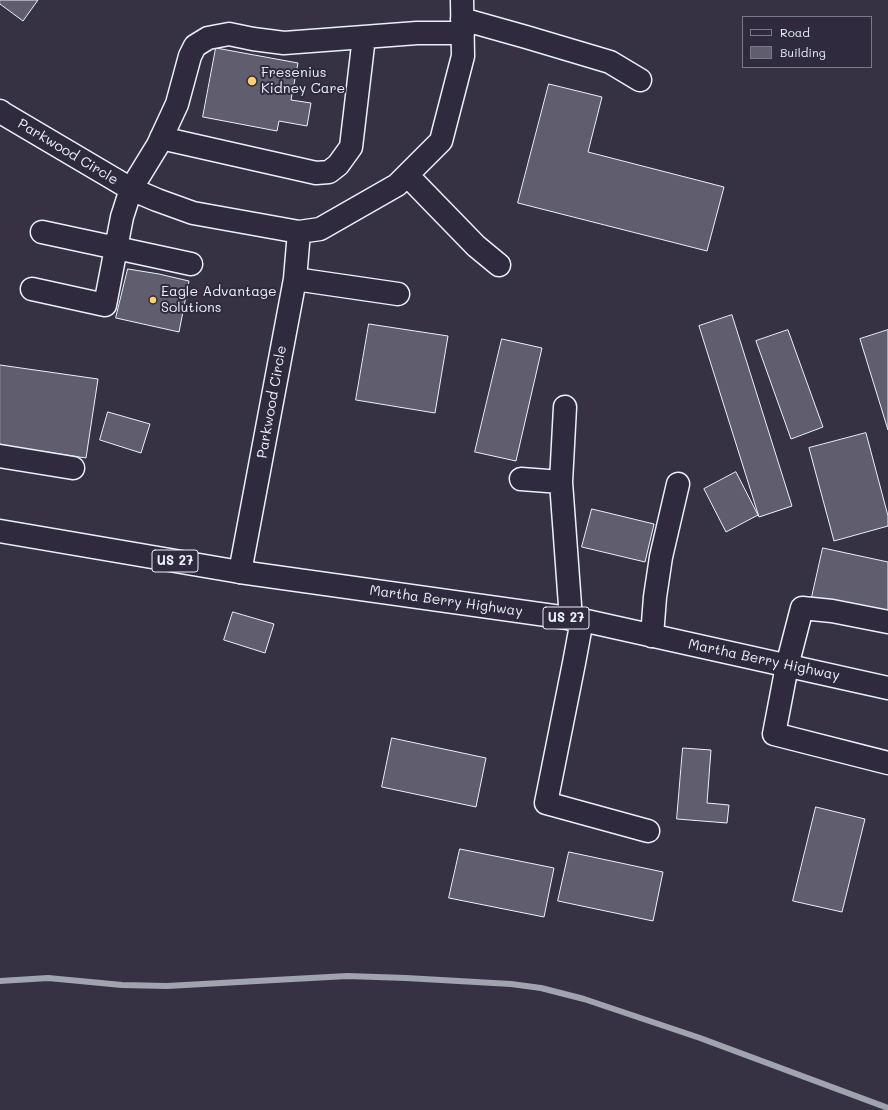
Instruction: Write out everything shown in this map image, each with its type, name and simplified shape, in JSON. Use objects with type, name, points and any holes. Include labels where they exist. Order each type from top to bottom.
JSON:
[{"type":"street","points":[[32,288],[105,305],[122,217],[131,189],[158,145],[177,104],[190,56],[196,46],[208,38],[229,34],[284,43],[417,33],[462,17],[610,62],[640,80]]},
{"type":"street","name":"Parkwood Circle","points":[[0,111],[131,189],[157,200],[194,213],[299,232],[320,229],[397,185],[441,142],[463,56],[462,17]]},
{"type":"street","points":[[161,138],[316,173],[329,172],[338,165],[351,147],[364,37]]},
{"type":"street","points":[[407,175],[476,246],[499,265]]},
{"type":"street","points":[[42,232],[191,264]]},
{"type":"street","name":"Parkwood Circle","points":[[240,572],[295,279],[299,232]]},
{"type":"street","points":[[295,279],[398,294]]},
{"type":"street","points":[[565,407],[561,482],[576,619],[574,663],[546,803],[648,831]]},
{"type":"street","points":[[0,456],[73,468]]},
{"type":"street","points":[[521,479],[561,482]]},
{"type":"street","points":[[652,636],[655,597],[661,557],[678,484]]},
{"type":"street","name":"Martha Berry Highway","points":[[0,531],[240,572],[576,619],[888,688]]},
{"type":"street","points":[[888,622],[832,611],[802,608],[787,666],[774,734],[888,763]]},
{"type":"building","points":[[0,0],[38,0],[23,21],[0,4]]},
{"type":"building","name":"Fresenius Kidney Care","points":[[216,48],[298,63],[291,100],[311,103],[307,126],[279,121],[277,131],[203,117]]},
{"type":"building","points":[[549,84],[602,97],[588,152],[724,187],[707,251],[518,203]]},
{"type":"building","name":"Eagle Advantage Solutions","points":[[128,269],[189,281],[179,332],[116,318]]},
{"type":"building","points":[[732,315],[792,506],[759,517],[699,326]]},
{"type":"building","points":[[369,324],[448,336],[435,413],[356,400]]},
{"type":"building","points":[[788,330],[823,427],[791,439],[756,341]]},
{"type":"building","points":[[888,330],[888,430],[860,339]]},
{"type":"building","points":[[502,339],[542,348],[516,461],[475,452]]},
{"type":"building","points":[[0,365],[98,379],[86,458],[0,445]]},
{"type":"building","points":[[108,412],[150,424],[141,453],[100,440]]},
{"type":"building","points":[[866,433],[888,516],[888,526],[834,541],[809,448]]},
{"type":"building","points":[[736,472],[758,515],[726,532],[704,489]]},
{"type":"building","points":[[592,509],[654,524],[645,562],[582,547]]},
{"type":"building","points":[[823,548],[888,562],[888,613],[812,597]]},
{"type":"building","points":[[233,612],[274,624],[265,653],[224,640]]},
{"type":"building","points":[[392,738],[486,758],[476,807],[382,787]]},
{"type":"building","points":[[683,748],[711,750],[707,803],[729,805],[727,823],[677,819]]},
{"type":"building","points":[[816,807],[865,819],[842,912],[793,901]]},
{"type":"building","points":[[460,849],[554,868],[544,917],[449,898]]},
{"type":"building","points":[[569,852],[663,872],[653,921],[558,901]]},
{"type":"waterway","points":[[0,981],[48,978],[122,985],[167,986],[347,976],[511,984],[541,988],[584,999],[700,1038],[888,1108]]},
{"type":"place","name":"Fresenius Kidney Care","points":[[252,81]]},
{"type":"place","name":"Eagle Advantage Solutions","points":[[153,300]]}]
